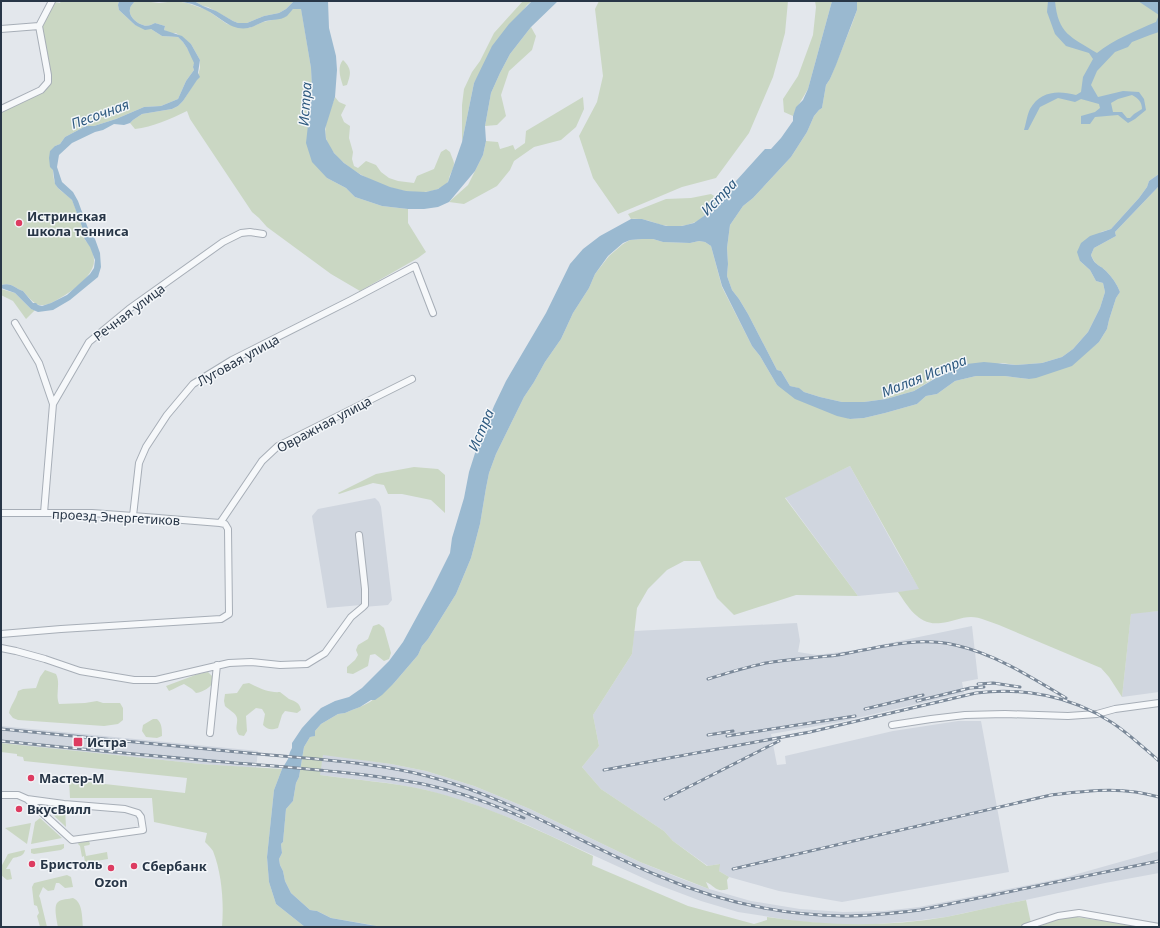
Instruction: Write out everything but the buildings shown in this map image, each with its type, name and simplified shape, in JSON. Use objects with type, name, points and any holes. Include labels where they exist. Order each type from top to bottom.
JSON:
[{"type":"street","points":[[1,109],[41,90],[48,82],[39,26],[52,1]]},
{"type":"street","points":[[1,29],[39,26]]},
{"type":"street","name":"Речная улица","points":[[44,513],[53,404],[89,342],[129,309],[223,242],[241,233],[250,232],[263,234]]},
{"type":"street","name":"Луговая улица","points":[[133,516],[139,463],[146,447],[167,415],[193,384],[232,360],[415,266],[433,313]]},
{"type":"street","points":[[15,323],[40,363],[53,404]]},
{"type":"street","name":"Овражная улица","points":[[220,523],[262,461],[278,446],[412,379]]},
{"type":"street","name":"проезд Энергетиков","points":[[1,513],[92,513],[220,523]]},
{"type":"street","points":[[1,634],[221,619],[229,614],[228,529],[224,524],[220,523]]},
{"type":"street","points":[[1,648],[45,659],[80,671],[134,680],[156,680],[229,663],[251,662],[280,665],[307,664],[325,653],[351,617],[364,605],[365,589],[359,535]]},
{"type":"street","points":[[210,733],[217,665]]},
{"type":"street","points":[[892,725],[965,716],[1005,714],[1068,716],[1097,714],[1115,709],[1159,703]]},
{"type":"street","points":[[1,795],[18,795],[27,799],[64,804],[126,809],[138,812],[141,817],[143,830],[72,840],[27,799]]},
{"type":"street","points":[[1025,927],[1058,916],[1079,913],[1159,927]]},
{"type":"shaded area","points":[[850,466],[920,590],[858,596],[785,497]]},
{"type":"shaded area","points":[[375,498],[381,507],[392,600],[388,605],[363,607],[364,605],[361,605],[327,608],[312,516],[318,509]]},
{"type":"shaded area","points":[[1159,611],[1159,692],[1122,697],[1131,613]]},
{"type":"shaded area","points":[[797,623],[800,641],[798,652],[817,655],[856,650],[972,626],[978,679],[962,682],[964,693],[840,722],[771,734],[777,765],[786,764],[785,756],[893,731],[958,721],[981,721],[1009,872],[842,902],[779,891],[729,877],[719,871],[719,864],[708,866],[673,841],[664,831],[601,789],[582,767],[599,746],[593,715],[632,654],[634,631]]},
{"type":"shaded area","points":[[1,726],[258,751],[256,768],[201,764],[1,743]]},
{"type":"shaded area","points":[[323,754],[391,764],[426,771],[474,786],[530,809],[640,862],[682,879],[709,889],[751,901],[800,909],[843,912],[884,911],[919,907],[1063,878],[1159,851],[1159,873],[946,917],[864,925],[795,921],[738,912],[701,901],[656,884],[525,824],[470,803],[426,790],[388,783],[319,775]]},
{"type":"green space","points":[[61,1],[119,1],[119,10],[135,25],[151,29],[162,36],[178,37],[187,48],[195,63],[193,66],[194,70],[186,81],[178,99],[161,106],[144,107],[116,119],[94,126],[86,126],[65,137],[60,144],[55,146],[53,169],[55,183],[58,188],[72,200],[84,232],[84,238],[91,248],[94,260],[90,273],[72,291],[48,304],[39,305],[36,304],[23,291],[8,284],[1,285],[1,110],[41,93],[48,86],[50,76],[42,25],[55,2],[60,3]]},
{"type":"green space","points":[[135,1],[159,3],[176,1],[187,3],[207,10],[227,24],[249,28],[263,22],[281,18],[293,9],[301,8],[311,68],[312,89],[307,124],[327,178],[346,188],[355,197],[382,206],[408,209],[408,223],[426,252],[360,291],[331,274],[267,227],[252,212],[190,119],[187,111],[155,125],[135,129],[130,123],[142,114],[172,109],[183,101],[197,79],[200,68],[200,60],[191,44],[176,33],[170,33],[164,30],[165,26],[155,23],[146,26],[136,21],[130,14],[130,7]]},
{"type":"green space","points":[[194,1],[294,1],[286,9],[279,13],[264,16],[247,23],[238,23]]},
{"type":"green space","points":[[523,1],[532,1],[527,5],[483,67],[474,83],[462,142],[462,105],[464,89],[494,33]]},
{"type":"green space","points":[[599,1],[788,1],[785,33],[773,77],[749,133],[716,178],[682,187],[618,214],[593,178],[579,136],[597,102],[603,76],[595,9]]},
{"type":"green space","points":[[815,1],[832,1],[808,89],[793,116],[784,112],[783,99],[798,76],[813,35],[816,7]]},
{"type":"green space","points":[[857,1],[1159,1],[1159,174],[1149,181],[1147,187],[1139,198],[1111,229],[1101,232],[1080,261],[1090,270],[1096,281],[1103,283],[1105,292],[1100,308],[1088,332],[1073,349],[1062,357],[1042,363],[1016,365],[1002,363],[938,376],[914,391],[886,399],[864,402],[842,402],[804,392],[798,388],[790,386],[781,371],[777,370],[748,314],[732,290],[727,276],[727,248],[730,225],[743,206],[753,198],[791,157],[807,132],[814,116],[822,108],[826,85],[830,79],[852,24],[857,10]]},
{"type":"green space","points":[[531,27],[536,36],[532,50],[509,71],[501,95],[506,116],[497,125],[485,126],[491,93],[500,73],[510,54]]},
{"type":"green space","points":[[343,60],[350,71],[347,85],[343,86],[340,76],[340,66]]},
{"type":"green space","points":[[335,97],[339,102],[346,105],[341,115],[344,122],[350,126],[349,138],[353,152],[352,159],[354,166],[358,168],[366,161],[376,165],[381,172],[389,178],[414,183],[417,176],[434,169],[441,152],[446,149],[450,152],[454,163],[448,182],[434,190],[417,192],[399,190],[360,174],[344,163],[332,151],[325,133],[326,122]]},
{"type":"green space","points":[[583,97],[584,109],[576,127],[561,140],[534,147],[514,161],[510,170],[497,186],[464,204],[449,202],[468,185],[483,155],[486,141],[498,142],[500,149],[513,145],[515,150],[525,143],[526,131]]},
{"type":"green space","points":[[1159,186],[1159,611],[1131,614],[1122,697],[1109,677],[1101,668],[999,625],[974,617],[933,623],[927,622],[915,615],[898,592],[919,589],[850,466],[785,498],[858,596],[796,595],[734,615],[717,598],[700,561],[684,561],[667,570],[648,589],[637,608],[632,654],[593,715],[599,746],[582,767],[601,789],[664,831],[673,841],[707,866],[720,864],[719,871],[729,877],[727,880],[728,889],[718,890],[706,882],[709,889],[640,862],[530,809],[474,786],[426,771],[391,764],[323,755],[320,775],[413,787],[448,796],[490,810],[532,827],[593,856],[592,865],[688,906],[754,924],[767,920],[767,917],[834,924],[879,924],[946,917],[1026,900],[1031,923],[1018,927],[369,927],[372,925],[331,918],[317,911],[310,910],[291,893],[285,881],[279,859],[282,853],[281,844],[283,842],[286,809],[293,801],[304,747],[310,737],[314,736],[315,731],[321,724],[338,714],[345,713],[370,702],[394,683],[418,655],[422,646],[456,594],[471,558],[480,524],[489,473],[496,454],[524,397],[561,339],[573,313],[589,288],[595,274],[609,256],[623,244],[630,240],[653,239],[663,242],[690,243],[699,241],[705,242],[711,246],[722,287],[752,346],[760,356],[777,385],[850,419],[864,418],[917,404],[926,396],[937,394],[955,381],[976,376],[1005,376],[1029,379],[1088,351],[1099,342],[1107,329],[1116,298],[1120,292],[1116,283],[1093,259],[1091,255],[1094,248],[1116,236],[1115,232]]},
{"type":"green space","points":[[711,194],[719,199],[706,214],[690,224],[667,226],[644,220],[631,219],[628,214],[666,199],[691,198]]},
{"type":"green space","points":[[1,289],[15,293],[31,309],[35,310],[26,319],[13,301],[1,295]]},
{"type":"green space","points":[[414,467],[438,469],[445,475],[445,513],[431,500],[402,494],[388,494],[384,485],[373,483],[339,494],[338,493],[376,474]]},
{"type":"green space","points":[[379,624],[384,628],[391,653],[389,659],[384,661],[375,654],[370,655],[368,666],[353,674],[347,673],[347,667],[358,655],[356,650],[358,645],[368,639],[373,626]]},
{"type":"green space","points":[[45,670],[56,674],[59,704],[97,701],[103,703],[120,703],[123,708],[123,720],[118,724],[104,726],[18,720],[13,718],[9,713],[18,691],[36,688],[40,677]]},
{"type":"green space","points":[[208,672],[215,681],[202,692],[196,693],[184,684],[169,691],[166,686],[198,674]]},
{"type":"green space","points":[[249,683],[268,691],[280,692],[297,703],[301,710],[297,713],[285,711],[282,715],[278,728],[268,729],[263,725],[265,714],[262,709],[256,708],[246,716],[247,731],[244,736],[239,735],[236,728],[236,716],[225,706],[225,694],[237,693],[243,684]]},
{"type":"green space","points":[[153,719],[157,719],[160,722],[162,736],[157,738],[146,737],[142,731],[143,725]]},
{"type":"green space","points":[[1,743],[201,764],[282,769],[274,790],[267,857],[269,882],[276,904],[305,927],[222,927],[223,908],[220,879],[213,851],[205,842],[207,833],[154,822],[152,798],[70,798],[69,780],[185,793],[187,778],[24,761],[23,757],[17,756],[17,754],[1,752]]},
{"type":"green space","points":[[65,808],[66,827],[50,812],[50,809]]},
{"type":"green space","points":[[40,818],[62,838],[31,844],[35,822]]},
{"type":"green space","points":[[31,823],[27,844],[5,828]]},
{"type":"green space","points":[[88,840],[90,844],[84,846],[86,856],[107,852],[108,859],[85,863],[84,856],[82,857],[80,846],[78,844],[79,842]]},
{"type":"green space","points":[[64,844],[64,848],[61,850],[34,854],[31,853],[31,849]]},
{"type":"green space","points":[[25,850],[19,857],[13,858],[6,869],[10,869],[12,879],[7,880],[1,875],[1,867],[8,854]]},
{"type":"green space","points":[[67,875],[71,877],[73,887],[65,888],[59,883],[56,883],[54,890],[48,891],[43,887],[39,896],[47,927],[40,927],[37,916],[39,913],[37,906],[34,905],[32,887],[34,883]]},
{"type":"green space","points":[[73,898],[79,903],[83,927],[58,927],[56,906],[58,902]]},
{"type":"green space","points":[[1065,917],[1077,917],[1141,927],[1030,927]]},
{"type":"water","points":[[119,1],[135,1],[130,7],[130,14],[138,23],[146,26],[155,23],[165,26],[164,30],[182,36],[191,44],[200,60],[198,73],[200,77],[178,106],[172,109],[142,114],[130,123],[124,125],[114,124],[72,143],[59,155],[57,167],[62,182],[73,192],[78,201],[89,231],[95,239],[100,253],[101,267],[98,277],[70,300],[53,310],[38,312],[31,309],[15,293],[1,288],[1,285],[8,284],[23,291],[33,303],[42,306],[67,295],[90,274],[94,268],[95,260],[90,247],[84,238],[84,232],[72,200],[55,184],[53,170],[50,167],[50,151],[55,146],[60,144],[65,137],[86,126],[94,126],[116,119],[144,107],[161,106],[178,99],[186,81],[194,70],[194,63],[187,48],[178,37],[162,36],[151,29],[145,30],[135,25],[119,10]]},
{"type":"water","points":[[176,1],[194,1],[233,21],[238,23],[247,23],[264,16],[279,13],[286,9],[294,1],[328,1],[329,28],[336,56],[337,70],[335,97],[325,129],[326,139],[334,153],[344,163],[361,175],[390,187],[406,191],[426,192],[438,189],[448,182],[462,142],[474,83],[492,46],[509,24],[532,1],[558,1],[531,27],[510,54],[500,73],[491,93],[485,126],[486,141],[483,155],[475,171],[449,202],[438,207],[408,209],[382,206],[355,197],[346,188],[327,178],[312,162],[306,143],[312,89],[311,68],[301,9],[293,9],[287,16],[281,19],[266,21],[250,28],[242,28],[226,23],[199,7]]},
{"type":"water","points":[[832,1],[857,1],[857,10],[836,65],[826,85],[822,108],[814,116],[807,132],[791,157],[753,198],[743,206],[730,225],[727,248],[727,276],[732,290],[748,314],[777,370],[781,371],[790,386],[799,388],[804,392],[820,397],[842,402],[864,402],[886,399],[914,391],[958,365],[984,362],[1016,365],[1042,363],[1062,357],[1073,349],[1088,332],[1100,308],[1105,292],[1103,283],[1096,281],[1090,270],[1080,261],[1077,252],[1081,243],[1090,236],[1111,229],[1139,198],[1147,187],[1149,181],[1159,174],[1159,186],[1115,232],[1116,236],[1094,248],[1091,255],[1096,263],[1112,278],[1120,292],[1116,298],[1107,329],[1099,342],[1072,366],[1029,379],[1005,376],[976,376],[955,381],[937,394],[926,396],[917,404],[864,418],[850,419],[837,416],[795,399],[777,385],[760,356],[752,346],[722,286],[711,246],[705,242],[699,241],[690,243],[663,242],[653,239],[630,240],[623,243],[608,256],[595,274],[589,288],[573,313],[561,339],[524,397],[496,454],[489,473],[480,524],[471,558],[456,594],[422,646],[418,655],[382,695],[360,707],[338,714],[321,724],[315,731],[315,736],[310,737],[304,747],[293,801],[286,809],[283,842],[281,844],[282,853],[279,859],[285,881],[291,893],[310,910],[317,911],[331,918],[382,927],[305,927],[276,904],[269,882],[267,857],[274,790],[282,769],[288,759],[292,748],[292,743],[302,728],[321,708],[335,701],[349,697],[362,688],[389,661],[403,642],[450,553],[452,538],[464,498],[469,472],[476,450],[494,406],[506,381],[546,313],[570,264],[583,249],[600,236],[631,219],[642,219],[666,226],[682,226],[694,223],[704,216],[727,188],[736,181],[765,149],[771,149],[793,121],[796,107],[803,100],[808,89]]},
{"type":"water","points":[[1048,1],[1055,1],[1059,21],[1067,33],[1097,53],[1103,48],[1133,32],[1156,22],[1159,15],[1159,32],[1132,42],[1128,47],[1115,52],[1097,71],[1091,85],[1098,97],[1123,91],[1139,92],[1144,99],[1146,110],[1128,123],[1118,115],[1095,117],[1090,124],[1081,124],[1081,116],[1095,112],[1100,108],[1099,104],[1081,99],[1075,102],[1058,98],[1040,107],[1028,130],[1024,130],[1030,109],[1034,103],[1044,95],[1056,92],[1076,95],[1081,92],[1083,77],[1093,59],[1089,53],[1066,46],[1055,34],[1047,12]],"holes":[[[1132,95],[1138,99],[1142,109],[1130,118],[1127,118],[1122,112],[1113,112],[1111,103],[1118,99]]]},
{"type":"water","points":[[1138,1],[1159,1],[1159,15]]},
{"type":"railway","points":[[708,679],[766,663],[838,655],[911,642],[926,642],[955,645],[984,654],[1040,682],[1066,698]]},
{"type":"railway","points":[[978,684],[993,683],[1020,687]]},
{"type":"railway","points":[[917,701],[970,688],[984,687]]},
{"type":"railway","points":[[604,770],[810,732],[976,693],[994,691],[1029,693],[1063,700],[1080,706],[1096,713],[1117,726],[1159,761]]},
{"type":"railway","points":[[865,709],[923,695]]},
{"type":"railway","points":[[727,736],[855,716]]},
{"type":"railway","points":[[1,729],[338,761],[383,767],[427,776],[458,785],[516,808],[602,850],[681,885],[704,893],[750,905],[797,913],[854,916],[920,910],[1159,861]]},
{"type":"railway","points":[[708,735],[733,731]]},
{"type":"railway","points":[[1,741],[371,776],[436,787],[487,803],[524,818]]},
{"type":"railway","points":[[665,799],[779,741]]},
{"type":"railway","points":[[733,869],[1051,795],[1114,790],[1138,792],[1159,797]]},
{"type":"place","name":"Истринская школа тенниса","points":[[19,223]]},
{"type":"place","name":"Истра","points":[[78,742]]},
{"type":"place","name":"Мастер-М","points":[[31,778]]},
{"type":"place","name":"ВкусВилл","points":[[19,809]]},
{"type":"place","name":"Бристоль","points":[[32,864]]},
{"type":"place","name":"Сбербанк","points":[[134,866]]},
{"type":"place","name":"Ozon","points":[[111,868]]},
{"type":"water label","name":"Песочная","points":[[100,114]]},
{"type":"water label","name":"Малая Истра","points":[[924,376]]}]
